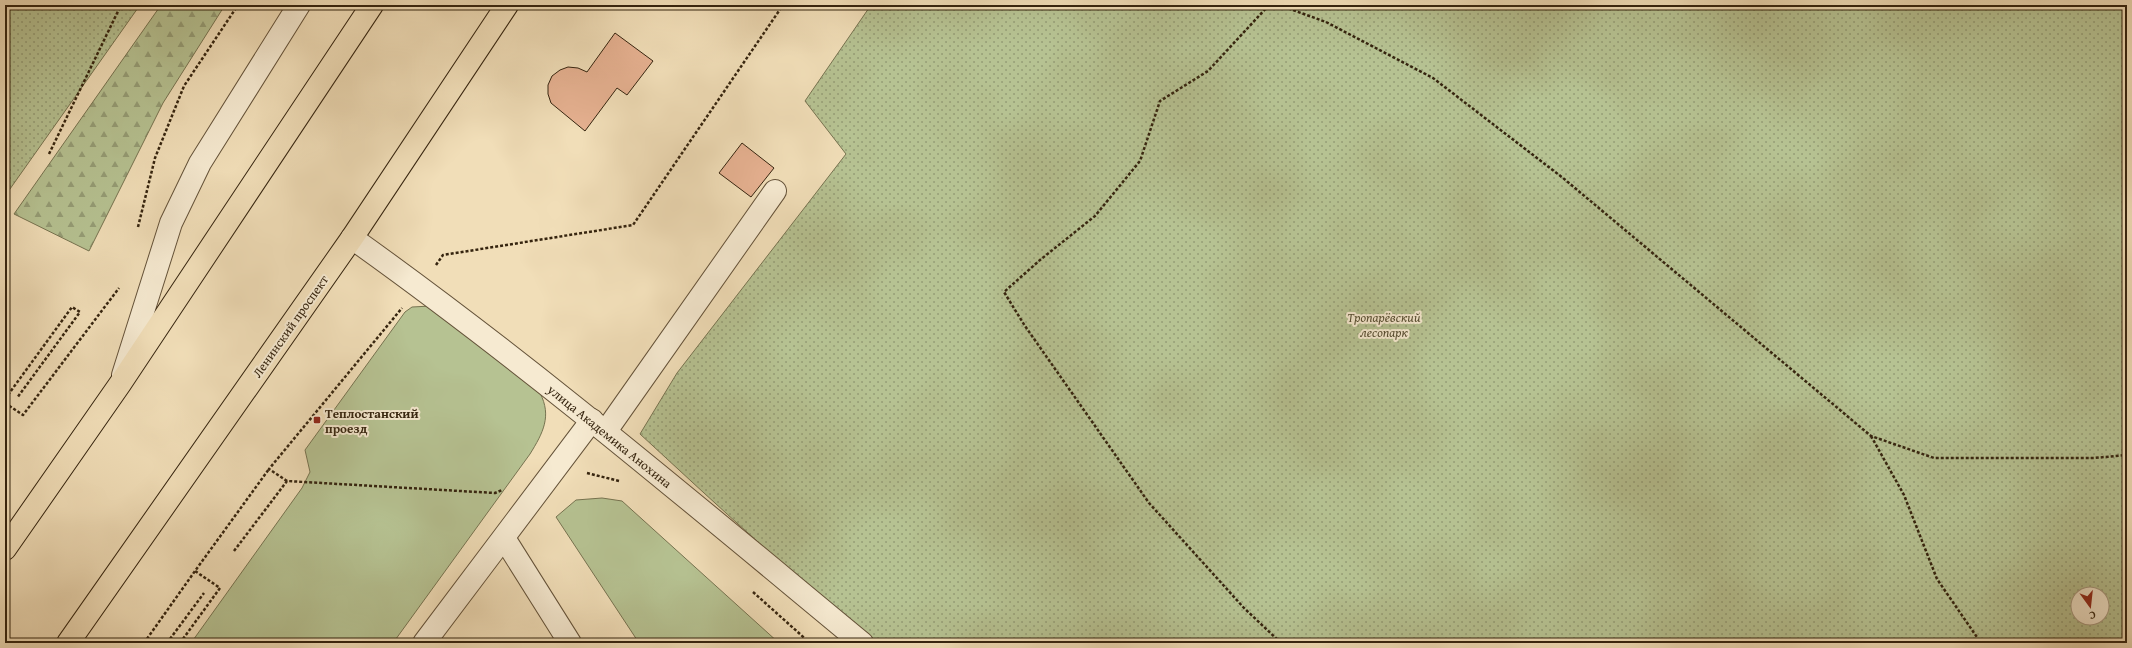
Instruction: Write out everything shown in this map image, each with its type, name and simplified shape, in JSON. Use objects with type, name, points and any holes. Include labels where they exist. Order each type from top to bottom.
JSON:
[{"type":"main road","points":[[5,549],[120,384],[372,5]]},
{"type":"main road","name":"Ленинский проспект","points":[[68,643],[352,238],[507,5]]},
{"type":"street","points":[[120,384],[171,223],[200,163],[299,5]]},
{"type":"street","points":[[424,643],[504,538],[599,425],[775,191]]},
{"type":"street","name":"улица Академика Анохина","points":[[352,238],[420,286],[599,425],[862,643]]},
{"type":"street","points":[[504,538],[570,643]]},
{"type":"path","points":[[49,154],[121,5]]},
{"type":"path","points":[[155,158],[184,86],[238,5]]},
{"type":"path","points":[[144,643],[269,469],[420,286],[443,255],[633,225],[784,5]]},
{"type":"path","points":[[1269,5],[1208,71],[1160,101],[1140,162],[1095,216],[1040,260],[1004,292],[1024,326],[1149,503],[1244,608],[1281,643]]},
{"type":"path","points":[[1279,5],[1326,22],[1434,78],[1562,178],[1870,436],[1904,495],[1937,579],[1981,643]]},
{"type":"path","points":[[5,399],[72,307],[80,312],[17,398]]},
{"type":"path","points":[[5,402],[23,415],[105,308]]},
{"type":"path","points":[[1870,436],[1934,458],[2071,458],[2127,455]]},
{"type":"path","points":[[269,469],[287,481]]},
{"type":"path","points":[[234,551],[266,508]]},
{"type":"path","points":[[180,643],[220,588],[195,571]]},
{"type":"path","points":[[167,643],[204,593]]},
{"type":"green space","points":[[5,5],[140,5],[5,196]]},
{"type":"green space","points":[[161,5],[225,5],[163,103],[89,251],[14,214]]},
{"type":"green space","name":"Тропарёвский лесопарк","points":[[871,5],[2127,5],[2127,643],[877,643],[786,567],[640,434],[677,373],[846,154],[805,101]]},
{"type":"green space","points":[[431,306],[540,393],[544,401],[546,417],[539,439],[530,454],[393,643],[191,643],[302,488],[310,472],[305,450],[405,312],[412,307]]},
{"type":"green space","points":[[602,498],[622,501],[779,643],[639,643],[556,517],[576,500]]},
{"type":"building","points":[[615,33],[653,61],[627,95],[617,88],[585,131],[551,103],[548,94],[548,85],[552,76],[560,70],[568,67],[578,68],[587,72]]},
{"type":"building","points":[[742,143],[774,168],[751,197],[719,173]]},
{"type":"place","name":"Теплостанский проезд","points":[[317,420]]}]
